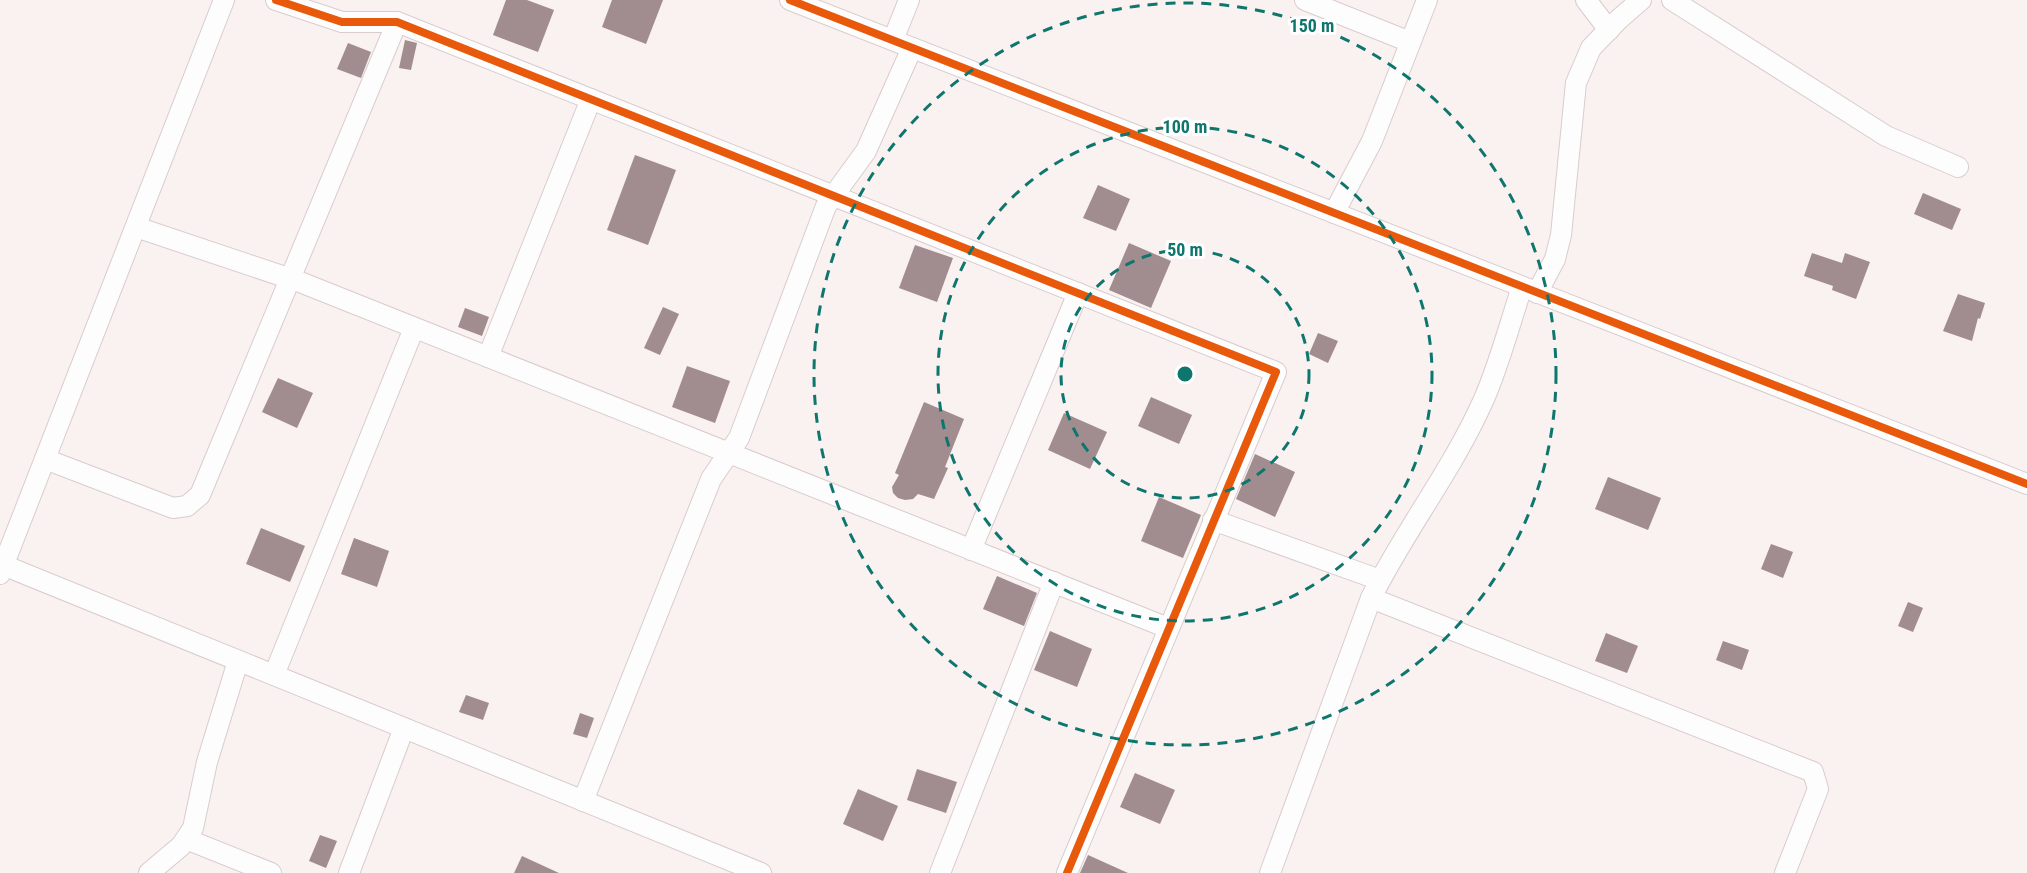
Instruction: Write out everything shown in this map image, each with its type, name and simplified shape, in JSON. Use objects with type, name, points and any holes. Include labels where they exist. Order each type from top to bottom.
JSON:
[{"type":"street","points":[[224,0],[2,569],[274,675],[761,873]]},
{"type":"street","points":[[276,0],[342,22],[397,22],[1276,372],[1067,873]]},
{"type":"street","points":[[790,0],[2027,484]]},
{"type":"street","points":[[893,40],[909,0]]},
{"type":"street","points":[[1305,0],[1410,42]]},
{"type":"street","points":[[1334,213],[1372,141],[1427,0]]},
{"type":"street","points":[[1586,0],[1609,30]]},
{"type":"street","points":[[1270,873],[1371,598],[1466,436],[1485,398],[1529,290],[1555,260],[1560,235],[1576,83],[1591,48],[1641,0]]},
{"type":"street","points":[[1672,0],[1886,136],[1958,166]]},
{"type":"street","points":[[45,459],[173,508],[187,506],[200,495],[397,22]]},
{"type":"street","points":[[583,801],[711,479],[739,438],[826,206],[866,152],[912,48]]},
{"type":"street","points":[[488,357],[591,99]]},
{"type":"street","points":[[136,227],[290,279],[1168,628]]},
{"type":"street","points":[[971,550],[1078,293]]},
{"type":"street","points":[[274,675],[414,328]]},
{"type":"street","points":[[1213,520],[1380,580]]},
{"type":"street","points":[[940,873],[1054,582]]},
{"type":"street","points":[[1371,598],[1813,772],[1818,789],[1785,873]]},
{"type":"street","points":[[149,873],[181,846],[193,828],[207,762],[238,661]]},
{"type":"street","points":[[349,873],[404,728]]},
{"type":"street","points":[[186,839],[271,873]]},
{"type":"building","points":[[506,0],[527,0],[554,10],[538,52],[493,35]]},
{"type":"building","points":[[612,0],[663,0],[646,44],[602,27]]},
{"type":"building","points":[[405,40],[417,43],[411,70],[399,68]]},
{"type":"building","points":[[348,43],[371,52],[361,78],[337,69]]},
{"type":"building","points":[[635,155],[676,170],[648,245],[607,230]]},
{"type":"building","points":[[1098,185],[1130,199],[1116,231],[1083,218]]},
{"type":"building","points":[[1923,193],[1961,209],[1952,230],[1914,214]]},
{"type":"building","points":[[1129,243],[1171,261],[1151,308],[1109,290]]},
{"type":"building","points":[[915,245],[953,258],[937,302],[899,288]]},
{"type":"building","points":[[1812,253],[1842,263],[1845,253],[1870,262],[1856,299],[1832,290],[1833,286],[1804,276]]},
{"type":"building","points":[[1958,294],[1985,303],[1972,341],[1943,331]]},
{"type":"building","points":[[663,307],[679,314],[660,355],[644,348]]},
{"type":"building","points":[[465,308],[489,317],[482,336],[458,327]]},
{"type":"building","points":[[1318,333],[1338,341],[1328,363],[1309,354]]},
{"type":"building","points":[[687,366],[730,381],[715,423],[672,407]]},
{"type":"building","points":[[278,378],[313,393],[297,428],[262,412]]},
{"type":"building","points":[[1151,397],[1192,415],[1179,444],[1138,426]]},
{"type":"building","points":[[924,402],[964,419],[945,467],[948,468],[934,499],[918,494],[913,499],[905,500],[893,493],[892,487],[899,475],[895,473]]},
{"type":"building","points":[[1064,413],[1107,432],[1090,469],[1048,450]]},
{"type":"building","points":[[1255,454],[1295,472],[1275,517],[1236,499]]},
{"type":"building","points":[[1608,477],[1661,498],[1648,530],[1595,509]]},
{"type":"building","points":[[1159,497],[1201,515],[1183,558],[1141,541]]},
{"type":"building","points":[[261,528],[305,546],[290,582],[246,564]]},
{"type":"building","points":[[354,538],[389,551],[377,587],[341,574]]},
{"type":"building","points":[[1771,544],[1793,552],[1783,578],[1761,569]]},
{"type":"building","points":[[997,576],[1037,593],[1024,626],[983,609]]},
{"type":"building","points":[[1908,602],[1923,608],[1913,632],[1898,626]]},
{"type":"building","points":[[1050,631],[1092,649],[1077,687],[1034,670]]},
{"type":"building","points":[[1606,633],[1638,646],[1627,673],[1595,661]]},
{"type":"building","points":[[1723,641],[1749,650],[1742,670],[1716,660]]},
{"type":"building","points":[[466,695],[489,703],[483,720],[459,712]]},
{"type":"building","points":[[580,713],[594,718],[587,738],[573,734]]},
{"type":"building","points":[[917,769],[957,782],[946,813],[907,800]]},
{"type":"building","points":[[1135,773],[1175,790],[1160,824],[1120,807]]},
{"type":"building","points":[[858,789],[898,806],[883,841],[843,824]]},
{"type":"building","points":[[320,835],[337,841],[326,868],[309,861]]},
{"type":"building","points":[[1088,855],[1128,873],[1080,873]]},
{"type":"building","points":[[522,856],[559,873],[514,873]]},
{"type":"cycle path","points":[[276,0],[342,22],[397,22],[1276,372],[1067,873]]},
{"type":"cycle path","points":[[790,0],[2027,484]]}]
